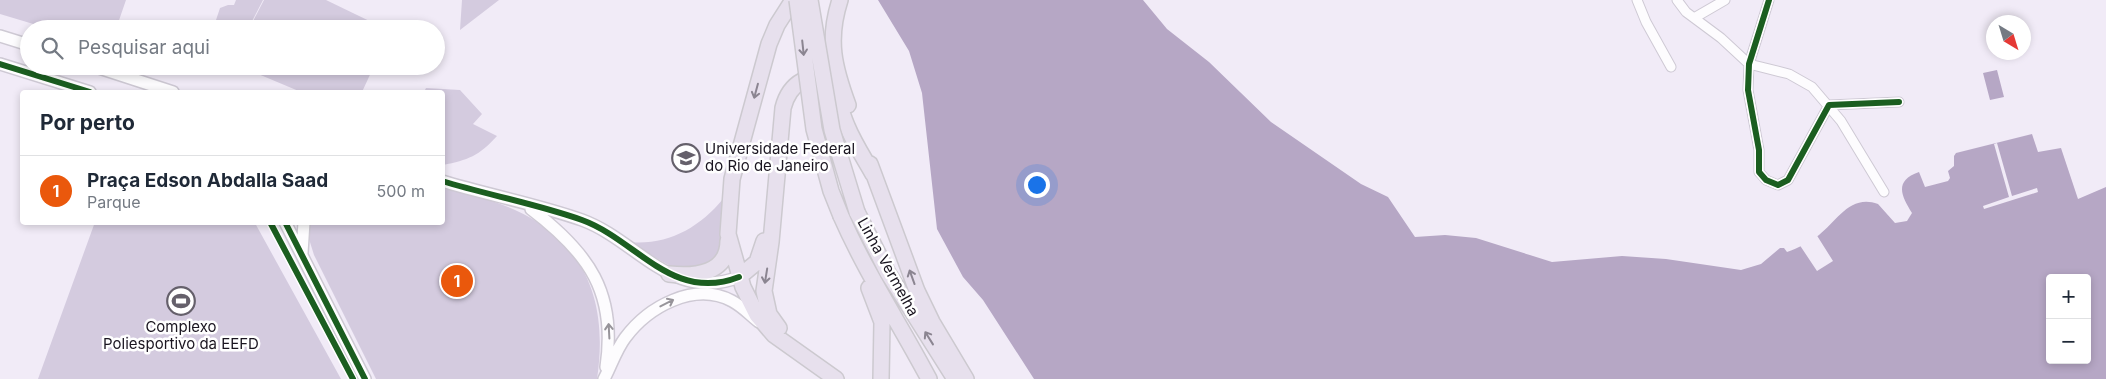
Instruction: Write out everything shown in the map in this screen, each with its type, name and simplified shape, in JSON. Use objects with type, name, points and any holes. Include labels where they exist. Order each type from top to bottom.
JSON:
[{"type":"highway","points":[[669,274],[696,275],[716,267],[726,255],[730,192],[745,130],[769,44],[777,25],[793,0]]},
{"type":"highway","name":"Linha Vermelha","points":[[797,0],[814,129],[831,191],[855,247],[897,318],[929,379]]},
{"type":"highway","name":"Linha Vermelha","points":[[810,0],[834,139],[857,212],[888,273],[955,379]]},
{"type":"highway","points":[[840,0],[833,25],[832,45],[836,68],[873,174]]},
{"type":"highway","points":[[805,358],[773,321],[764,299],[774,193],[786,97],[797,84],[809,79],[820,80],[831,89],[847,128],[873,174]]},
{"type":"highway","name":"Linha Vermelha","points":[[873,174],[924,307],[966,379]]},
{"type":"highway","points":[[739,277],[753,267],[760,258],[774,193]]},
{"type":"highway","points":[[728,234],[739,277],[752,307],[774,335],[836,379]]},
{"type":"highway","points":[[855,247],[882,322],[881,379]]},
{"type":"street","points":[[1637,0],[1646,22],[1671,67]]},
{"type":"street","points":[[1677,0],[1694,18],[1721,38],[1749,64],[1797,77],[1812,87],[1841,121],[1884,192]]},
{"type":"street","points":[[1694,18],[1725,0]]},
{"type":"street","points":[[1768,0],[1749,64],[1748,90],[1759,150],[1758,169],[1760,174],[1778,185],[1788,180],[1829,105]]},
{"type":"street","points":[[0,36],[20,42]]},
{"type":"street","points":[[0,64],[20,70]]},
{"type":"street","points":[[35,75],[84,90]]},
{"type":"street","points":[[121,75],[167,90]]},
{"type":"street","points":[[1829,105],[1899,102]]},
{"type":"street","points":[[445,182],[582,221],[669,274],[700,283],[722,282],[739,277]]},
{"type":"street","points":[[526,205],[563,235],[595,278],[607,311],[609,329],[604,379]]},
{"type":"street","points":[[287,225],[365,379]]},
{"type":"street","points":[[302,255],[304,225]]},
{"type":"street","points":[[604,379],[630,331],[662,305],[687,295],[708,294],[733,301],[774,335]]},
{"type":"street","name":"Linha Vermelha","points":[[897,318],[937,379]]},
{"type":"shaded area","points":[[0,0],[126,0],[119,20],[20,20],[0,14]]},
{"type":"shaded area","points":[[236,0],[263,0],[253,20],[216,20],[220,8],[234,5]]},
{"type":"shaded area","points":[[264,0],[326,0],[367,20],[254,20]]},
{"type":"shaded area","points":[[462,0],[499,0],[460,30]]},
{"type":"shaded area","points":[[878,0],[1143,0],[1167,29],[1209,62],[1271,122],[1361,184],[1388,197],[1415,237],[1445,235],[1476,238],[1552,262],[1622,256],[1666,259],[1741,270],[1761,264],[1780,248],[1784,248],[1787,252],[1800,247],[1819,235],[1845,210],[1860,203],[1878,204],[1895,223],[1907,221],[1912,213],[1905,201],[1902,190],[1906,180],[1911,176],[1919,172],[1925,187],[1948,181],[1950,178],[1948,171],[1954,166],[1954,156],[1956,153],[2032,134],[2038,152],[2061,148],[2078,199],[2106,187],[2106,379],[1034,379],[983,300],[963,277],[937,229],[922,93],[909,51]]},
{"type":"shaded area","points":[[1997,70],[2004,97],[1990,100],[1983,73]]},
{"type":"shaded area","points":[[260,75],[370,75],[363,90],[296,90]]},
{"type":"shaded area","points":[[426,88],[460,90],[482,114],[473,124],[497,136],[479,153],[445,164],[445,90],[425,90]]},
{"type":"shaded area","points":[[445,187],[498,203],[519,212],[550,232],[568,248],[581,266],[590,286],[596,308],[600,354],[597,379],[376,379],[314,255],[309,239],[309,225],[445,225]]},
{"type":"shaded area","points":[[723,199],[725,202],[721,257],[697,269],[672,267],[628,242],[656,241],[681,233],[704,219]]},
{"type":"shaded area","name":"Complexo Poliesportivo da EEFD","points":[[94,225],[256,225],[341,379],[38,379]]},
{"type":"pier","points":[[1997,143],[2012,196],[2037,188],[2038,192],[1984,209],[1983,206],[2009,197],[1994,144]]},
{"type":"pier","points":[[1816,234],[1833,261],[1817,271],[1799,244]]},
{"type":"cycle path","points":[[1769,0],[1749,64],[1748,90],[1759,150],[1759,172],[1766,180],[1778,185],[1788,180],[1829,105],[1899,102]]},
{"type":"cycle path","points":[[0,64],[20,70]]},
{"type":"cycle path","points":[[35,75],[84,90]]},
{"type":"cycle path","points":[[445,182],[582,220],[602,229],[674,276],[694,282],[715,283],[739,277]]},
{"type":"cycle path","points":[[272,225],[353,379]]},
{"type":"cycle path","points":[[287,225],[365,379]]},
{"type":"place","name":"Universidade Federal do Rio de Janeiro","points":[[686,158]]},
{"type":"place","name":"Praça Edson Abdalla Saad","points":[[457,281]]},
{"type":"place","name":"Complexo Poliesportivo da EEFD","points":[[181,301]]}]
